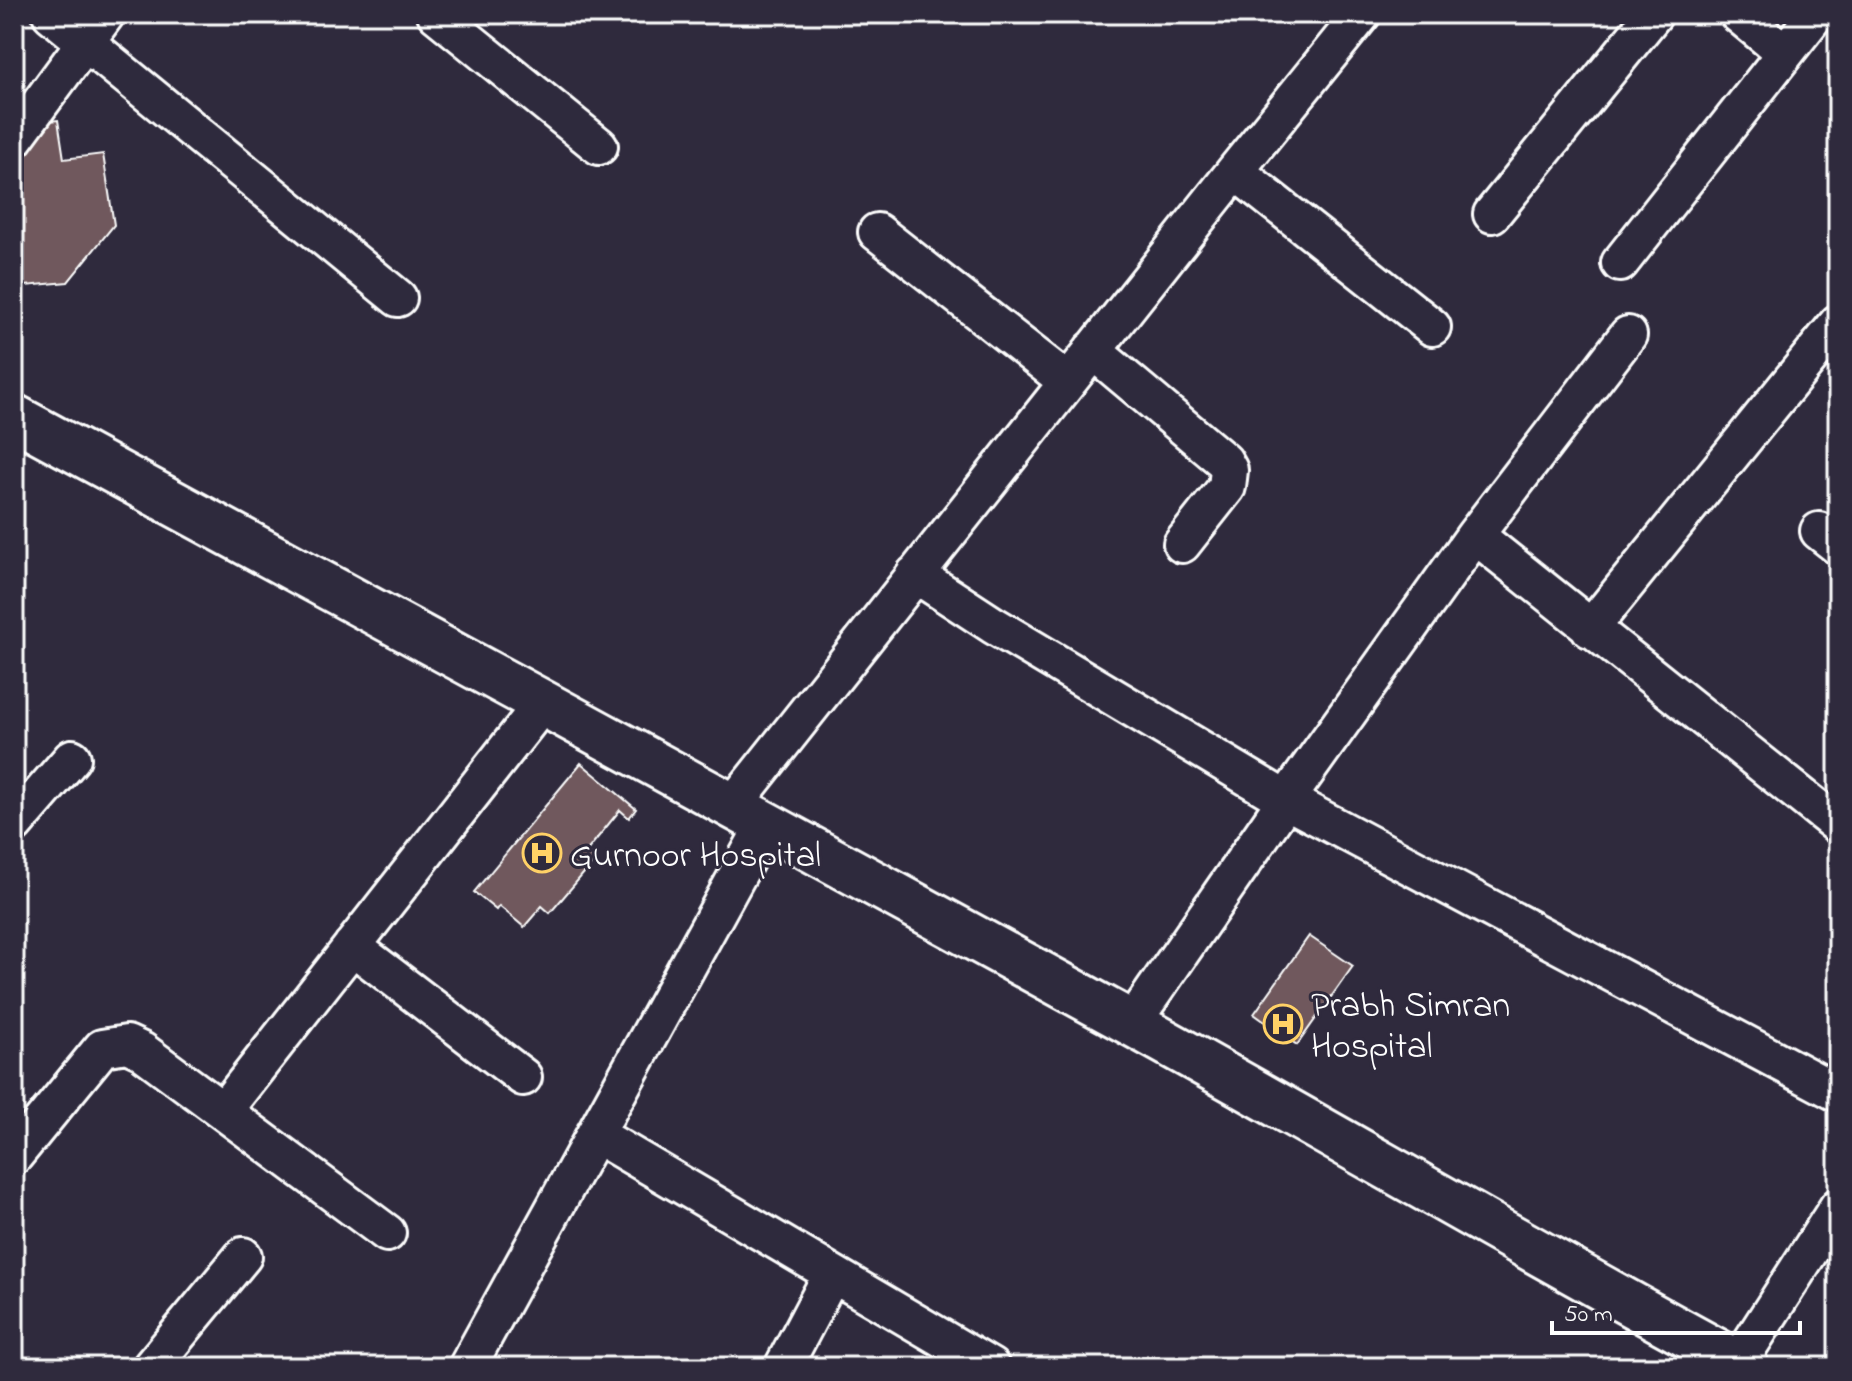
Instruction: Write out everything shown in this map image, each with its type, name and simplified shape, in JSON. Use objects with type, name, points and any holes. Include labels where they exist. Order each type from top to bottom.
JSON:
[{"type":"main road","points":[[14,417],[1132,1023],[1742,1365]]},
{"type":"street","points":[[51,14],[96,28],[398,298]]},
{"type":"street","points":[[436,14],[599,146]]},
{"type":"street","points":[[467,1367],[595,1134],[750,814],[915,574],[1362,14]]},
{"type":"street","points":[[1492,214],[1654,14]]},
{"type":"street","points":[[1738,14],[1785,53]]},
{"type":"street","points":[[1620,263],[1816,14]]},
{"type":"street","points":[[14,139],[96,28]]},
{"type":"street","points":[[1235,171],[1432,327]]},
{"type":"street","points":[[877,232],[1068,382]]},
{"type":"street","points":[[1590,629],[1838,323]]},
{"type":"street","points":[[1132,1023],[1475,535],[1628,335]]},
{"type":"street","points":[[1092,350],[1224,461],[1229,470],[1227,487],[1182,544]]},
{"type":"street","points":[[1475,535],[1838,825]]},
{"type":"street","points":[[915,574],[993,625],[1286,800],[1838,1093]]},
{"type":"street","points":[[223,1111],[542,704]]},
{"type":"street","points":[[14,825],[72,758]]},
{"type":"street","points":[[352,946],[523,1077]]},
{"type":"street","points":[[14,1156],[91,1058],[102,1048],[127,1044],[142,1051],[387,1233]]},
{"type":"street","points":[[595,1134],[991,1367]]},
{"type":"street","points":[[1742,1365],[1838,1207]]},
{"type":"street","points":[[151,1367],[243,1256]]},
{"type":"street","points":[[783,1367],[832,1274]]},
{"type":"building","points":[[58,120],[64,159],[103,154],[114,225],[68,282],[14,287],[14,131],[18,125]]},
{"type":"building","points":[[581,763],[636,809],[629,818],[620,810],[586,852],[595,860],[550,913],[542,906],[524,927],[499,906],[496,910],[474,892]]},
{"type":"building","points":[[1309,936],[1353,966],[1297,1045],[1254,1014]]},
{"type":"place","name":"Gurnoor Hospital","points":[[542,853]]},
{"type":"place","name":"Prabh Simran Hospital","points":[[1283,1024]]}]
